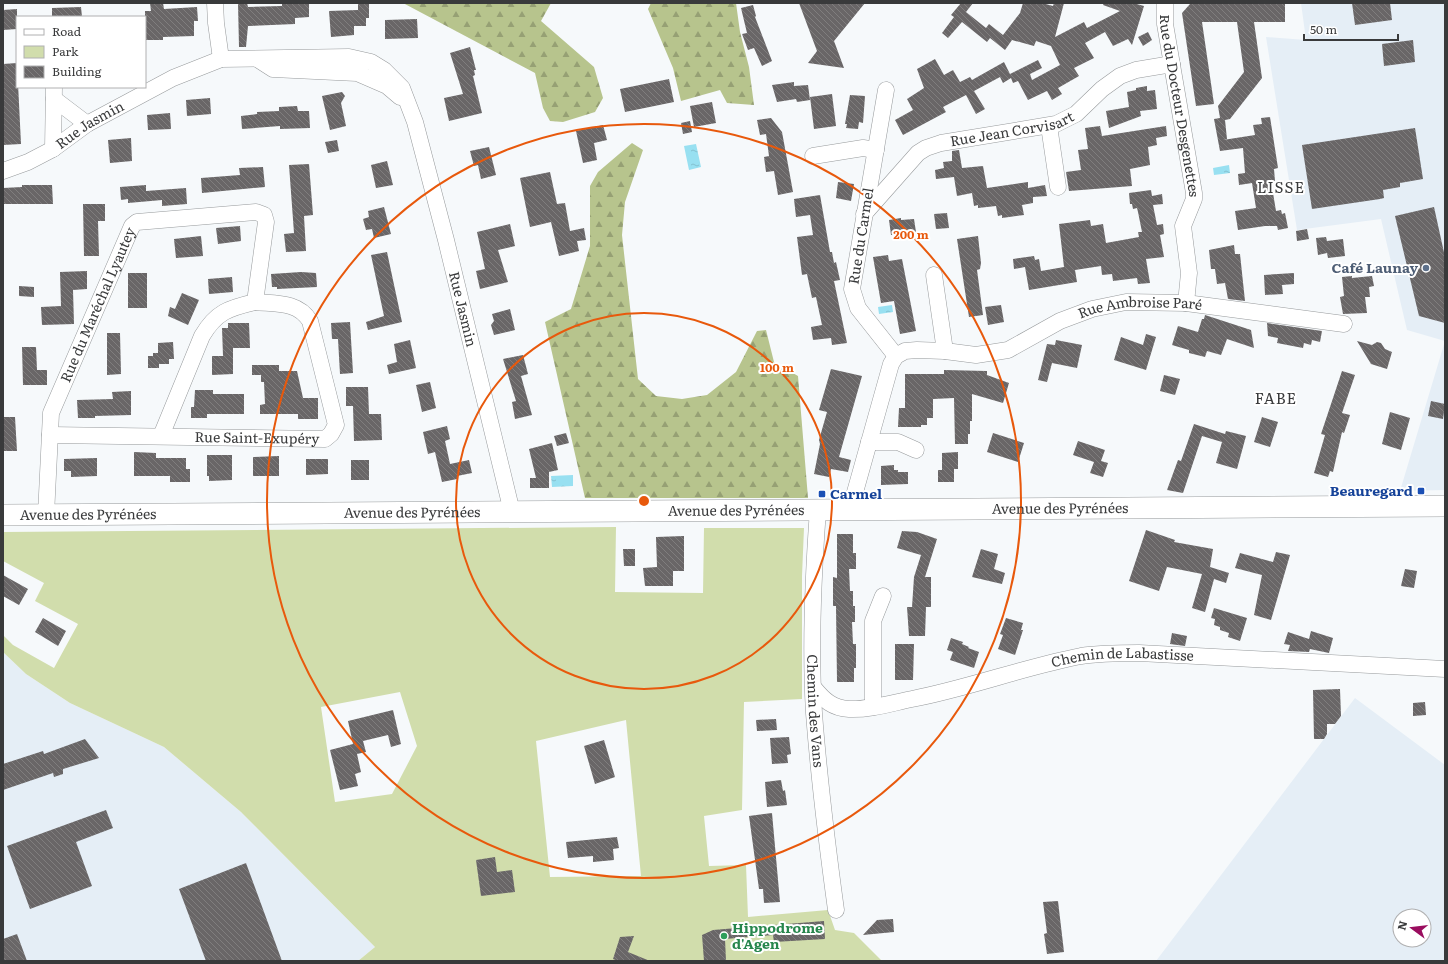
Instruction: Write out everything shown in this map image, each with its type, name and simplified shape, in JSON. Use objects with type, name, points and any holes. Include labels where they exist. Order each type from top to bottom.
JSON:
[{"type":"main road","name":"Avenue des Pyrénées","points":[[3,515],[1445,506]]},
{"type":"street","points":[[215,3],[221,59]]},
{"type":"street","name":"Rue du Docteur Desgenettes","points":[[1165,3],[1165,24],[1194,193],[1194,199],[1183,226],[1189,273],[1186,303]]},
{"type":"street","name":"Rue Jasmin","points":[[3,171],[28,162],[53,149],[87,124],[173,78],[221,59],[350,57],[366,61],[384,70],[395,79],[402,88],[410,106],[446,240],[512,512]]},
{"type":"street","name":"Rue Jean Corvisart","points":[[864,214],[911,160],[926,148],[941,143],[1049,126],[1076,114],[1102,89],[1120,76],[1136,70],[1172,64]]},
{"type":"street","name":"Rue du Carmel","points":[[886,90],[853,283],[854,299],[858,308],[896,356]]},
{"type":"street","points":[[54,93],[87,124]]},
{"type":"street","points":[[53,149],[54,93]]},
{"type":"street","points":[[1049,126],[1058,187]]},
{"type":"street","points":[[813,156],[863,148],[876,150]]},
{"type":"street","name":"Rue du Maréchal Lyautey","points":[[46,515],[51,414],[132,226],[138,222],[256,212],[264,215],[266,222],[255,302]]},
{"type":"street","points":[[934,275],[945,351]]},
{"type":"street","name":"Rue Ambroise Paré","points":[[896,356],[905,351],[916,350],[945,351],[976,355],[1008,350],[1060,321],[1092,309],[1111,304],[1145,301],[1186,303],[1344,324]]},
{"type":"street","points":[[161,436],[202,336],[209,324],[220,313],[233,307],[255,302]]},
{"type":"street","name":"Rue Saint-Exupéry","points":[[50,435],[325,439],[331,434],[336,425],[313,329],[308,317],[301,310],[292,305],[255,302]]},
{"type":"street","points":[[850,510],[884,387],[891,364],[896,356]]},
{"type":"street","points":[[869,442],[898,442],[916,450]]},
{"type":"street","name":"Chemin des Vans","points":[[818,510],[813,570],[814,688],[823,812],[836,910]]},
{"type":"street","points":[[873,707],[874,621],[883,596]]},
{"type":"street","name":"Chemin de Labastisse","points":[[814,688],[825,702],[836,707],[850,709],[873,707],[932,695],[1044,664],[1082,656],[1106,653],[1139,653],[1445,669]]},
{"type":"shaded area","points":[[1301,3],[1445,3],[1445,341],[1407,330],[1381,219],[1297,230],[1266,37],[1306,40]]},
{"type":"shaded area","points":[[1445,341],[1445,490],[1400,491]]},
{"type":"shaded area","points":[[3,652],[26,674],[70,703],[164,747],[241,812],[375,947],[358,961],[3,961]]},
{"type":"shaded area","points":[[1355,698],[1445,765],[1445,961],[1156,961]]},
{"type":"green space","points":[[403,3],[551,3],[541,21],[594,67],[603,98],[595,112],[563,122],[550,121],[543,108],[535,73]]},
{"type":"green space","points":[[651,3],[736,3],[740,32],[749,67],[754,105],[727,103],[720,90],[681,101],[673,68],[648,9]]},
{"type":"green space","points":[[632,143],[643,150],[625,202],[622,235],[638,379],[656,396],[682,399],[707,395],[736,372],[757,331],[766,330],[774,362],[798,376],[808,498],[585,498],[545,322],[571,309],[590,246],[590,186],[598,172]]},
{"type":"green space","points":[[616,527],[615,592],[703,593],[704,528],[804,528],[802,576],[802,699],[744,702],[742,810],[704,816],[709,866],[746,865],[748,917],[828,910],[835,930],[854,933],[882,961],[358,961],[375,947],[241,812],[164,747],[70,703],[26,674],[3,652],[3,635],[13,645],[54,668],[78,624],[35,601],[44,583],[3,561],[3,532]],"holes":[[[400,692],[417,746],[392,794],[335,802],[321,707]],[[626,720],[641,876],[550,877],[536,741]]]},
{"type":"water","points":[[696,144],[701,167],[689,170],[684,146]]},
{"type":"water","points":[[1229,165],[1230,173],[1214,175],[1213,168]]},
{"type":"water","points":[[892,305],[893,312],[879,314],[878,307]]},
{"type":"water","points":[[573,475],[573,486],[552,487],[551,476]]},
{"type":"building","points":[[150,3],[163,3],[164,9],[197,7],[198,21],[194,21],[194,36],[163,37],[163,40],[146,40],[145,11],[151,11]]},
{"type":"building","points":[[238,3],[247,3],[248,7],[282,6],[282,3],[309,3],[309,17],[295,18],[295,24],[248,26],[246,47],[239,47]]},
{"type":"building","points":[[358,3],[369,3],[369,18],[366,18],[366,26],[354,26],[354,35],[331,37],[329,11],[358,10]]},
{"type":"building","points":[[799,3],[865,3],[834,41],[844,68],[808,63],[817,51]]},
{"type":"building","points":[[961,3],[973,3],[966,12],[986,28],[989,24],[1003,35],[1020,13],[1023,3],[1042,3],[1053,6],[1054,3],[1064,3],[1055,37],[1084,22],[1087,28],[1120,11],[1103,5],[1104,3],[1133,3],[1144,6],[1132,45],[1128,39],[1113,46],[1105,32],[1085,43],[1094,58],[1074,68],[1079,76],[1058,88],[1062,94],[1052,100],[1047,91],[1028,100],[1018,81],[1013,83],[1011,78],[1003,83],[1000,77],[974,91],[985,109],[976,114],[966,95],[943,107],[946,112],[903,135],[895,120],[913,110],[907,99],[924,88],[917,69],[935,59],[944,75],[953,70],[960,82],[970,77],[972,80],[1004,62],[1010,74],[1038,60],[1042,68],[1030,74],[1032,80],[1060,65],[1051,46],[1036,41],[1034,46],[1012,40],[1005,50],[990,38],[987,42],[962,22],[948,38],[942,33],[954,17],[951,15]]},
{"type":"building","points":[[1352,3],[1390,3],[1392,20],[1355,25]]},
{"type":"building","points":[[1190,4],[1285,4],[1285,22],[1254,22],[1262,78],[1230,119],[1225,120],[1227,139],[1223,140],[1255,135],[1253,125],[1262,124],[1261,118],[1270,117],[1278,168],[1274,169],[1275,181],[1271,181],[1276,211],[1281,210],[1282,214],[1285,213],[1288,228],[1278,230],[1277,226],[1265,226],[1238,230],[1235,211],[1256,208],[1252,183],[1239,185],[1238,174],[1245,173],[1243,148],[1220,151],[1214,119],[1220,118],[1218,106],[1244,72],[1237,22],[1202,22],[1214,104],[1196,106],[1182,13]]},
{"type":"building","points":[[753,5],[755,17],[772,61],[762,66],[754,48],[748,50],[742,34],[747,33],[741,8]]},
{"type":"building","points":[[81,7],[82,16],[52,16],[52,8]]},
{"type":"building","points":[[17,9],[16,29],[3,30],[3,10]]},
{"type":"building","points":[[417,19],[418,38],[385,39],[385,20]]},
{"type":"building","points":[[1148,32],[1152,40],[1143,46],[1138,37]]},
{"type":"building","points":[[1413,40],[1415,62],[1384,66],[1382,44]]},
{"type":"building","points":[[470,47],[476,70],[474,70],[475,75],[473,76],[482,113],[449,121],[444,98],[463,94],[450,53]]},
{"type":"building","points":[[16,63],[16,88],[18,88],[21,144],[3,145],[3,64]]},
{"type":"building","points":[[669,79],[674,102],[625,112],[620,89]]},
{"type":"building","points":[[794,82],[794,86],[808,85],[810,100],[797,102],[796,99],[777,102],[772,85]]},
{"type":"building","points":[[1147,86],[1147,91],[1155,90],[1157,109],[1140,111],[1141,116],[1109,128],[1106,111],[1129,107],[1127,92],[1136,90],[1136,88]]},
{"type":"building","points":[[342,92],[345,96],[341,103],[346,126],[330,130],[322,96]]},
{"type":"building","points":[[832,94],[836,126],[814,129],[810,97]]},
{"type":"building","points":[[850,95],[865,96],[863,123],[859,122],[858,129],[846,128],[847,124],[845,124]]},
{"type":"building","points":[[210,98],[211,114],[187,116],[186,100]]},
{"type":"building","points":[[712,102],[716,123],[694,127],[690,106]]},
{"type":"building","points":[[297,106],[298,111],[309,111],[310,128],[280,129],[280,126],[242,129],[241,116],[257,114],[257,112],[279,111],[279,107]]},
{"type":"building","points":[[170,113],[171,129],[148,130],[147,115]]},
{"type":"building","points":[[771,118],[782,132],[793,192],[778,195],[774,171],[766,172],[764,157],[769,156],[766,134],[760,135],[757,120]]},
{"type":"building","points":[[690,121],[692,132],[683,134],[681,123]]},
{"type":"building","points":[[603,125],[607,140],[594,143],[597,160],[583,163],[576,131]]},
{"type":"building","points":[[1100,126],[1102,136],[1166,126],[1167,136],[1156,138],[1157,145],[1148,147],[1150,165],[1130,169],[1132,186],[1069,191],[1066,172],[1081,170],[1078,150],[1088,149],[1085,128]]},
{"type":"building","points":[[1415,128],[1423,179],[1400,183],[1400,187],[1383,190],[1384,198],[1312,209],[1302,145]]},
{"type":"building","points":[[131,138],[132,161],[110,163],[108,140]]},
{"type":"building","points":[[337,140],[339,151],[328,153],[325,142]]},
{"type":"building","points":[[489,147],[496,175],[481,179],[478,165],[474,166],[470,151]]},
{"type":"building","points":[[959,150],[962,168],[983,166],[987,188],[1028,182],[1028,188],[1045,185],[1047,196],[1033,197],[1033,203],[1022,205],[1024,215],[1002,218],[1002,215],[998,216],[996,206],[978,208],[978,205],[974,206],[972,193],[957,196],[954,177],[936,179],[935,170],[944,168],[943,162],[952,161],[952,151]]},
{"type":"building","points":[[387,161],[393,185],[376,188],[371,165]]},
{"type":"building","points":[[309,164],[313,215],[304,216],[306,251],[286,252],[284,234],[294,233],[289,165]]},
{"type":"building","points":[[263,167],[265,187],[202,193],[201,178],[240,175],[239,168]]},
{"type":"building","points":[[550,172],[557,204],[565,203],[570,231],[584,228],[586,240],[577,241],[579,251],[559,256],[551,222],[530,227],[520,178]]},
{"type":"building","points":[[838,182],[854,184],[851,201],[836,198]]},
{"type":"building","points":[[22,185],[52,185],[53,204],[3,204],[3,188],[22,187]]},
{"type":"building","points":[[146,185],[146,191],[186,188],[187,204],[162,206],[162,200],[128,203],[128,199],[121,200],[120,187]]},
{"type":"building","points":[[1151,190],[1152,196],[1162,194],[1163,204],[1153,205],[1157,225],[1163,224],[1164,234],[1160,235],[1164,257],[1146,259],[1150,283],[1138,284],[1137,278],[1113,281],[1112,274],[1102,275],[1101,266],[1075,270],[1077,282],[1029,290],[1025,267],[1014,269],[1013,259],[1034,256],[1035,260],[1039,259],[1041,271],[1064,267],[1059,224],[1090,220],[1091,226],[1103,224],[1106,243],[1139,237],[1138,232],[1142,232],[1138,212],[1137,208],[1133,209],[1132,204],[1130,204],[1129,193]]},
{"type":"building","points":[[820,195],[830,252],[832,252],[834,263],[836,262],[840,280],[834,281],[847,343],[832,345],[831,338],[813,340],[811,327],[822,325],[816,297],[812,298],[807,274],[802,275],[797,237],[813,235],[810,215],[796,217],[794,199]]},
{"type":"building","points":[[83,204],[105,204],[105,221],[98,221],[99,256],[84,256]]},
{"type":"building","points":[[384,207],[391,234],[374,238],[372,229],[366,230],[363,219],[369,217],[368,211]]},
{"type":"building","name":"Café Launay","points":[[1434,207],[1445,257],[1445,323],[1419,316],[1395,216]]},
{"type":"building","points":[[947,213],[949,228],[936,229],[934,214]]},
{"type":"building","points":[[901,218],[901,220],[914,219],[916,232],[891,235],[889,220]]},
{"type":"building","points":[[510,224],[515,246],[498,250],[508,282],[480,289],[476,271],[485,269],[477,232]]},
{"type":"building","points":[[240,226],[241,241],[218,244],[216,228]]},
{"type":"building","points":[[1307,229],[1309,239],[1297,241],[1296,231]]},
{"type":"building","points":[[201,236],[203,256],[176,258],[174,239]]},
{"type":"building","points":[[978,236],[981,263],[980,269],[977,270],[983,315],[969,317],[957,239]]},
{"type":"building","points":[[1326,237],[1327,241],[1343,239],[1345,256],[1328,258],[1327,253],[1318,255],[1316,238]]},
{"type":"building","points":[[1234,245],[1235,254],[1240,254],[1245,301],[1228,299],[1225,283],[1217,284],[1215,269],[1211,269],[1209,250]]},
{"type":"building","points":[[387,252],[402,322],[368,330],[366,322],[384,316],[371,255]]},
{"type":"building","points":[[888,255],[889,261],[902,259],[916,331],[900,334],[894,301],[881,303],[873,257]]},
{"type":"building","points":[[87,271],[87,289],[73,290],[74,324],[42,325],[41,307],[61,306],[60,272]]},
{"type":"building","points":[[301,272],[316,273],[317,287],[277,289],[277,287],[272,287],[271,274]]},
{"type":"building","points":[[128,273],[147,273],[147,308],[128,308]]},
{"type":"building","points":[[1294,273],[1294,284],[1282,285],[1283,294],[1265,295],[1264,275]]},
{"type":"building","points":[[1352,276],[1352,278],[1372,276],[1374,286],[1369,287],[1370,297],[1365,297],[1367,313],[1343,314],[1340,297],[1344,296],[1342,277]]},
{"type":"building","points":[[232,277],[233,292],[209,294],[208,279]]},
{"type":"building","points":[[19,286],[34,287],[34,297],[19,296]]},
{"type":"building","points":[[182,293],[199,300],[188,325],[168,316],[170,307],[175,309]]},
{"type":"building","points":[[1001,305],[1004,322],[988,325],[985,307]]},
{"type":"building","points":[[510,309],[515,330],[494,335],[491,325],[494,321],[492,314]]},
{"type":"building","points":[[1205,315],[1251,330],[1254,348],[1227,339],[1221,355],[1207,351],[1205,357],[1189,353],[1189,350],[1172,345],[1178,326],[1198,332],[1202,319],[1204,319]]},
{"type":"building","points":[[350,322],[353,373],[340,374],[338,339],[332,339],[331,323]]},
{"type":"building","points":[[228,323],[249,323],[250,348],[233,348],[233,374],[212,375],[212,356],[223,356],[222,328],[228,328]]},
{"type":"building","points":[[1267,323],[1322,331],[1320,342],[1312,340],[1311,345],[1304,343],[1303,348],[1277,343],[1278,338],[1268,336]]},
{"type":"building","points":[[107,333],[120,333],[121,374],[107,375]]},
{"type":"building","points":[[1146,334],[1156,337],[1146,370],[1114,360],[1121,337],[1143,345]]},
{"type":"building","points":[[410,340],[416,368],[389,374],[387,365],[397,362],[394,344]]},
{"type":"building","points":[[1056,340],[1082,345],[1077,368],[1052,363],[1047,382],[1038,380],[1047,344],[1055,345]]},
{"type":"building","points":[[1357,341],[1372,345],[1377,342],[1381,343],[1385,349],[1392,352],[1387,369],[1371,364]]},
{"type":"building","points":[[173,342],[174,359],[169,359],[169,364],[159,364],[159,368],[148,368],[148,356],[153,356],[153,353],[158,353],[158,343]]},
{"type":"building","points":[[22,347],[36,347],[37,370],[47,370],[47,385],[23,385]]},
{"type":"building","points":[[523,355],[528,374],[521,376],[532,415],[515,419],[512,402],[516,401],[503,359]]},
{"type":"building","points":[[252,365],[279,365],[279,371],[297,371],[303,398],[318,398],[318,419],[298,419],[298,414],[260,414],[260,405],[265,404],[264,382],[261,382],[261,375],[252,375]]},
{"type":"building","points":[[831,369],[862,376],[839,457],[851,460],[848,472],[831,469],[829,477],[814,474],[820,444],[819,440],[827,412],[819,410]]},
{"type":"building","points":[[944,370],[987,371],[987,375],[1009,383],[1003,403],[972,394],[972,421],[970,421],[968,444],[955,444],[954,398],[933,399],[933,418],[927,418],[927,425],[921,425],[921,427],[898,427],[899,408],[905,408],[905,374],[944,374]]},
{"type":"building","points":[[1342,371],[1355,375],[1342,413],[1350,415],[1344,433],[1342,432],[1333,472],[1330,471],[1328,477],[1314,473],[1325,435],[1321,434]]},
{"type":"building","points":[[1164,375],[1180,379],[1175,395],[1160,391]]},
{"type":"building","points":[[430,382],[436,408],[422,412],[416,385]]},
{"type":"building","points":[[346,387],[368,387],[369,414],[381,414],[382,440],[354,441],[353,406],[346,406]]},
{"type":"building","points":[[195,390],[213,390],[213,394],[244,394],[244,414],[207,414],[207,418],[191,418],[191,407],[194,407]]},
{"type":"building","points":[[131,391],[131,415],[78,418],[77,400],[113,399],[112,392]]},
{"type":"building","points":[[1431,401],[1445,404],[1443,419],[1428,416]]},
{"type":"building","points":[[1390,412],[1410,418],[1401,450],[1382,444]]},
{"type":"building","points":[[3,417],[15,417],[17,451],[3,451]]},
{"type":"building","points":[[1262,417],[1278,422],[1270,447],[1254,442]]},
{"type":"building","points":[[1194,424],[1225,434],[1226,431],[1246,436],[1237,469],[1216,463],[1222,442],[1202,436],[1183,493],[1167,490],[1178,460],[1181,461]]},
{"type":"building","points":[[447,426],[450,439],[445,441],[450,464],[469,460],[472,473],[457,476],[457,479],[442,482],[435,452],[428,454],[423,432]]},
{"type":"building","points":[[566,433],[569,443],[557,446],[554,436]]},
{"type":"building","points":[[993,433],[1024,443],[1018,462],[987,452]]},
{"type":"building","points":[[1078,441],[1105,450],[1101,461],[1108,463],[1103,477],[1090,473],[1094,462],[1073,455]]},
{"type":"building","points":[[552,443],[558,470],[549,472],[549,488],[530,488],[530,478],[536,478],[529,449]]},
{"type":"building","points":[[134,452],[156,453],[156,458],[186,458],[186,469],[190,469],[190,482],[170,482],[170,476],[134,476]]},
{"type":"building","points":[[958,452],[958,469],[954,469],[954,482],[938,482],[938,470],[942,470],[942,453]]},
{"type":"building","points":[[207,455],[232,455],[232,480],[209,481],[209,476],[207,476]]},
{"type":"building","points":[[279,456],[279,476],[253,476],[253,457]]},
{"type":"building","points":[[97,458],[97,476],[71,477],[71,471],[64,471],[64,459]]},
{"type":"building","points":[[306,459],[328,459],[328,474],[306,475]]},
{"type":"building","points":[[351,460],[369,460],[369,480],[351,480]]},
{"type":"building","points":[[894,465],[894,470],[898,470],[898,472],[908,472],[908,484],[881,485],[881,466]]},
{"type":"building","points":[[1146,530],[1175,540],[1174,542],[1213,549],[1210,567],[1229,573],[1226,583],[1214,579],[1205,612],[1192,608],[1202,574],[1167,567],[1159,591],[1129,581]]},
{"type":"building","points":[[902,531],[917,532],[937,539],[925,577],[931,577],[931,607],[926,607],[925,636],[909,636],[907,607],[912,607],[914,577],[921,555],[897,548]]},
{"type":"building","points":[[837,534],[853,534],[853,553],[856,553],[856,569],[849,569],[850,591],[853,591],[853,606],[855,606],[855,622],[852,622],[853,644],[856,644],[856,668],[854,668],[854,682],[837,682],[836,606],[833,606],[833,577],[837,578]]},
{"type":"building","points":[[684,536],[684,571],[673,571],[673,586],[645,586],[643,568],[657,567],[656,537]]},
{"type":"building","points":[[623,549],[635,549],[635,566],[624,566]]},
{"type":"building","points":[[981,549],[998,554],[994,569],[1005,573],[1002,584],[972,577]]},
{"type":"building","points":[[1276,552],[1290,555],[1271,620],[1254,615],[1262,575],[1235,568],[1240,553],[1273,562]]},
{"type":"building","points":[[1405,569],[1417,571],[1414,588],[1401,586]]},
{"type":"building","points":[[3,575],[28,589],[19,605],[3,596]]},
{"type":"building","points":[[1214,608],[1247,618],[1240,641],[1228,637],[1229,633],[1220,630],[1220,627],[1214,625],[1215,619],[1211,618]]},
{"type":"building","points":[[43,618],[66,631],[58,646],[35,632]]},
{"type":"building","points":[[1006,618],[1023,623],[1021,630],[1023,630],[1015,655],[998,649],[1003,635],[1000,634]]},
{"type":"building","points":[[1311,631],[1333,638],[1329,653],[1310,649],[1309,652],[1288,651],[1290,645],[1284,644],[1288,632],[1309,639]]},
{"type":"building","points":[[1172,633],[1187,636],[1185,646],[1170,644]]},
{"type":"building","points":[[951,638],[963,642],[962,644],[969,647],[968,648],[979,652],[974,668],[950,660],[953,652],[947,650]]},
{"type":"building","points":[[895,644],[914,644],[913,680],[895,680]]},
{"type":"building","points":[[1340,689],[1341,716],[1335,724],[1327,724],[1327,734],[1324,739],[1314,739],[1313,690]]},
{"type":"building","points":[[1425,702],[1426,715],[1413,716],[1413,703]]},
{"type":"building","points":[[393,710],[401,744],[391,747],[388,735],[363,741],[366,752],[357,754],[361,772],[355,774],[358,786],[340,790],[330,750],[353,744],[348,721]]},
{"type":"building","points":[[776,719],[777,730],[757,731],[756,720]]},
{"type":"building","points":[[789,737],[791,754],[787,755],[788,763],[772,764],[770,738]]},
{"type":"building","points":[[85,739],[99,758],[63,769],[63,774],[54,777],[53,773],[3,790],[3,764],[43,751],[44,754]]},
{"type":"building","points":[[604,740],[615,777],[595,784],[584,746]]},
{"type":"building","points":[[781,780],[783,791],[785,790],[787,805],[767,807],[765,782]]},
{"type":"building","points":[[106,810],[113,828],[76,842],[92,886],[30,909],[7,846]]},
{"type":"building","points":[[772,813],[780,902],[764,903],[763,889],[759,889],[749,816]]},
{"type":"building","points":[[617,837],[619,848],[613,849],[614,860],[593,862],[593,856],[568,858],[566,842]]},
{"type":"building","points":[[495,857],[497,872],[512,870],[515,892],[481,896],[476,860]]},
{"type":"building","points":[[246,863],[282,961],[206,961],[179,889]]},
{"type":"building","points":[[1058,901],[1064,952],[1047,954],[1044,934],[1047,933],[1043,902]]},
{"type":"building","points":[[893,919],[894,932],[863,935],[877,920]]},
{"type":"building","points":[[824,921],[825,939],[774,942],[773,935],[725,939],[726,961],[704,961],[702,935],[713,930]]},
{"type":"building","points":[[17,934],[27,961],[3,961],[3,939]]},
{"type":"building","points":[[634,936],[628,952],[650,961],[618,961],[613,959],[620,937]]},
{"type":"place","name":"Café Launay","points":[[1426,268]]},
{"type":"place","name":"Beauregard","points":[[1421,491]]},
{"type":"place","name":"Carmel","points":[[822,494]]},
{"type":"place","name":"Hippodrome d'Agen","points":[[724,936]]},
{"type":"district","name":"LISSE","points":[[1281,188]]},
{"type":"district","name":"FABE","points":[[1276,399]]}]
